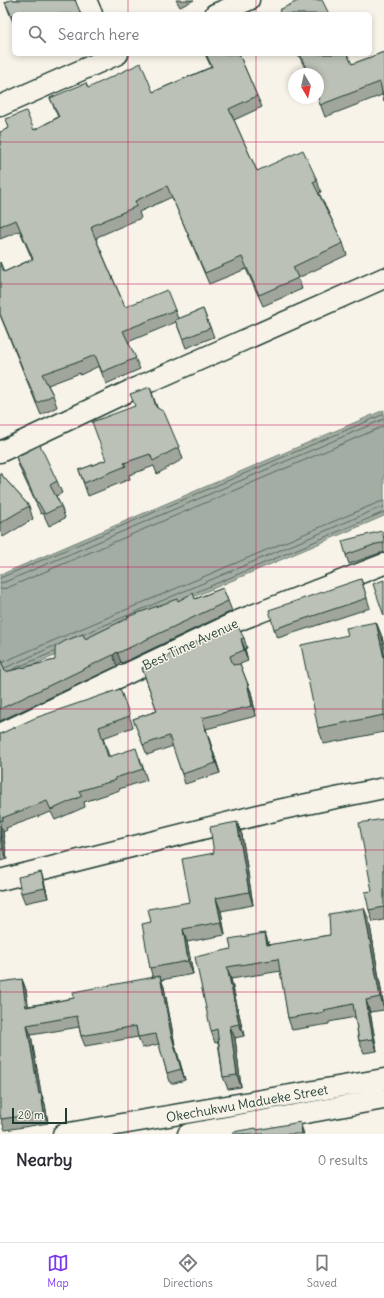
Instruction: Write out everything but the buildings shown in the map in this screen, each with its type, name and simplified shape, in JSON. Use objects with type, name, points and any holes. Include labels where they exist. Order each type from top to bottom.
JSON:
[{"type":"street","points":[[86,0],[91,12]]},
{"type":"street","points":[[220,12],[249,0]]},
{"type":"street","points":[[0,106],[110,56]]},
{"type":"street","points":[[0,452],[129,391],[384,278]]},
{"type":"street","name":"Best Time Avenue","points":[[0,734],[240,620],[384,564]]},
{"type":"street","points":[[0,880],[278,810],[384,788]]},
{"type":"street","name":"Okechukwu Madueke Street","points":[[63,1134],[88,1132],[384,1079]]},
{"type":"street","name":"Okechukwu Madueke Street","points":[[188,1134],[384,1099]]},
{"type":"water","points":[[384,410],[384,516],[0,679],[0,575]]}]
